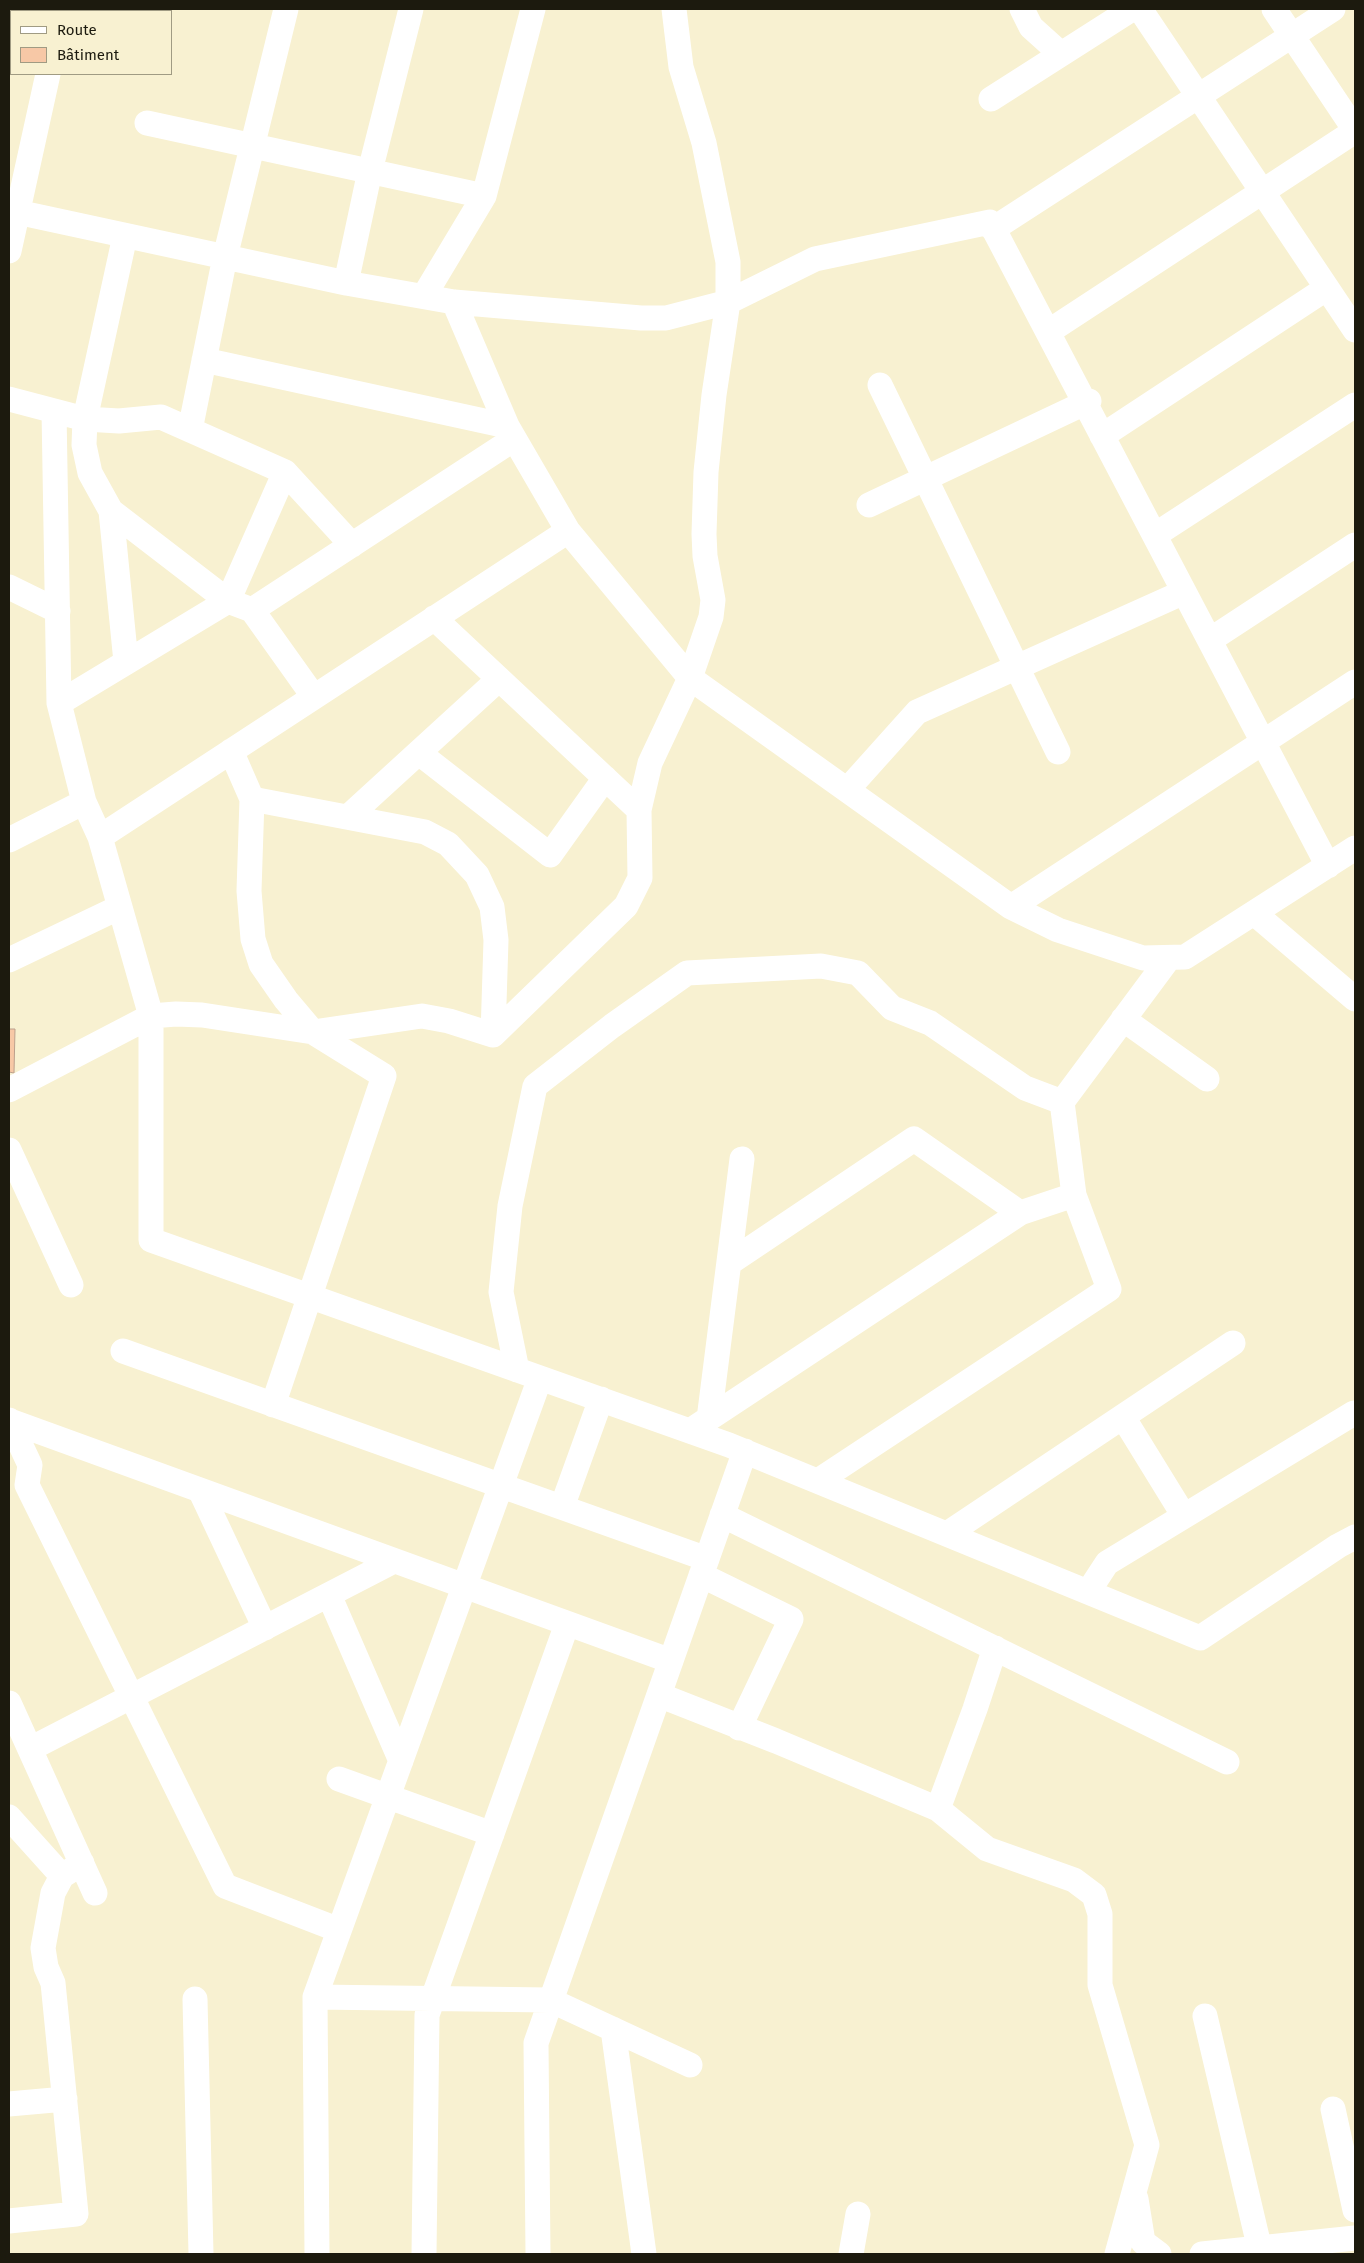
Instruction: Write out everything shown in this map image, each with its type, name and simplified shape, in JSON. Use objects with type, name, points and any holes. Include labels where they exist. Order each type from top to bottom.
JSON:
[{"type":"street","points":[[190,430],[225,257],[286,9]]},
{"type":"street","points":[[346,283],[370,171],[411,9]]},
{"type":"street","points":[[424,296],[484,196],[533,9]]},
{"type":"street","points":[[493,1035],[626,906],[640,878],[640,810],[650,763],[690,678],[711,618],[713,600],[705,556],[704,534],[706,472],[714,395],[728,302],[728,262],[704,143],[681,67],[674,9]]},
{"type":"street","points":[[1022,9],[1031,27],[1061,54]]},
{"type":"street","points":[[991,99],[1132,9]]},
{"type":"street","points":[[1140,9],[1355,330]]},
{"type":"street","points":[[1048,332],[1355,131],[1274,9]]},
{"type":"street","points":[[993,229],[1334,9]]},
{"type":"street","points":[[9,250],[16,197],[44,75]]},
{"type":"street","points":[[147,123],[484,196]]},
{"type":"street","points":[[16,197],[125,236],[346,283],[454,302],[641,318],[666,318],[728,302],[776,276],[815,259],[990,222],[1087,402],[1102,436],[1328,866]]},
{"type":"street","points":[[125,236],[85,419],[84,445],[90,473],[111,511],[126,662]]},
{"type":"street","points":[[1102,436],[1327,288]]},
{"type":"street","points":[[454,302],[511,432],[568,531],[690,678],[1011,907],[1058,930],[1143,958],[1185,957],[1355,848]]},
{"type":"street","points":[[204,360],[511,432]]},
{"type":"street","points":[[880,385],[1058,752]]},
{"type":"street","points":[[9,399],[85,419],[119,421],[161,417],[285,472],[352,545]]},
{"type":"street","points":[[869,505],[1087,402]]},
{"type":"street","points":[[1155,535],[1355,405]]},
{"type":"street","points":[[54,411],[58,703],[84,802],[100,837],[151,1016],[151,1240],[601,1399],[699,1425],[745,1451],[1200,1638],[1338,1546],[1355,1537]]},
{"type":"street","points":[[252,610],[352,545],[511,432]]},
{"type":"street","points":[[58,703],[228,601],[285,472]]},
{"type":"street","points":[[111,511],[228,601],[252,610],[314,697]]},
{"type":"street","points":[[100,837],[568,531]]},
{"type":"street","points":[[1210,640],[1355,545]]},
{"type":"street","points":[[9,587],[58,611]]},
{"type":"street","points":[[847,790],[917,712],[1184,592]]},
{"type":"street","points":[[434,618],[640,810]]},
{"type":"street","points":[[348,817],[499,679]]},
{"type":"street","points":[[1011,907],[1355,682]]},
{"type":"street","points":[[231,751],[252,799],[249,891],[253,939],[261,964],[286,1000],[313,1032],[384,1076],[273,1405]]},
{"type":"street","points":[[418,753],[550,855],[605,778]]},
{"type":"street","points":[[252,799],[425,832],[448,844],[476,875],[492,907],[496,940],[493,1035]]},
{"type":"street","points":[[9,840],[84,802]]},
{"type":"street","points":[[9,960],[120,907]]},
{"type":"street","points":[[1254,913],[1355,999]]},
{"type":"street","points":[[818,1481],[1109,1289],[1074,1196],[1062,1102],[1169,958]]},
{"type":"street","points":[[318,2254],[315,1997],[501,1486],[528,1374],[501,1292],[510,1206],[534,1086],[612,1026],[687,973],[821,966],[858,973],[892,1008],[930,1022],[1024,1088],[1062,1102]]},
{"type":"street","points":[[9,1090],[151,1016],[176,1014],[202,1015],[313,1032],[422,1016],[449,1021],[493,1035]]},
{"type":"street","points":[[1123,1019],[1207,1079]]},
{"type":"street","points":[[729,1263],[914,1139],[1020,1213]]},
{"type":"street","points":[[9,1150],[71,1285]]},
{"type":"street","points":[[699,1425],[729,1263],[742,1159]]},
{"type":"street","points":[[699,1425],[1020,1213],[1074,1196]]},
{"type":"street","points":[[947,1534],[1233,1343]]},
{"type":"street","points":[[123,1351],[562,1507],[704,1567],[791,1619],[740,1728]]},
{"type":"street","points":[[562,1507],[601,1399]]},
{"type":"street","points":[[1088,1592],[1108,1563],[1354,1413]]},
{"type":"street","points":[[1123,1416],[1184,1516]]},
{"type":"street","points":[[9,1420],[671,1662]]},
{"type":"street","points":[[9,1420],[30,1465],[27,1485],[225,1886],[339,1930]]},
{"type":"street","points":[[538,2254],[536,2043],[745,1451]]},
{"type":"street","points":[[200,1490],[265,1628]]},
{"type":"street","points":[[722,1515],[1227,1762]]},
{"type":"street","points":[[30,1749],[394,1561]]},
{"type":"street","points":[[329,1594],[401,1761]]},
{"type":"street","points":[[424,2254],[427,2015],[567,1624]]},
{"type":"street","points":[[938,1809],[975,1709],[995,1648]]},
{"type":"street","points":[[659,1695],[776,1741],[938,1809],[987,1849],[1074,1880],[1094,1895],[1100,1914],[1100,1985],[1147,2145],[1117,2254]]},
{"type":"street","points":[[9,1703],[30,1749],[72,1869]]},
{"type":"street","points":[[339,1779],[492,1834]]},
{"type":"street","points":[[9,1817],[72,1869],[95,1893]]},
{"type":"street","points":[[9,2221],[76,2214],[52,1984],[46,1967],[43,1948],[53,1893],[72,1869]]},
{"type":"street","points":[[315,1997],[550,2000],[690,2065]]},
{"type":"street","points":[[195,1999],[201,2254]]},
{"type":"street","points":[[1205,2016],[1260,2251]]},
{"type":"street","points":[[613,2029],[644,2254]]},
{"type":"street","points":[[9,2104],[65,2099]]},
{"type":"street","points":[[1333,2109],[1355,2210]]},
{"type":"street","points":[[1135,2189],[1143,2242],[1159,2254]]},
{"type":"street","points":[[851,2254],[858,2214]]},
{"type":"street","points":[[1202,2254],[1260,2251],[1355,2238]]},
{"type":"building","points":[[9,1029],[15,1029],[14,1073],[9,1072]]}]
